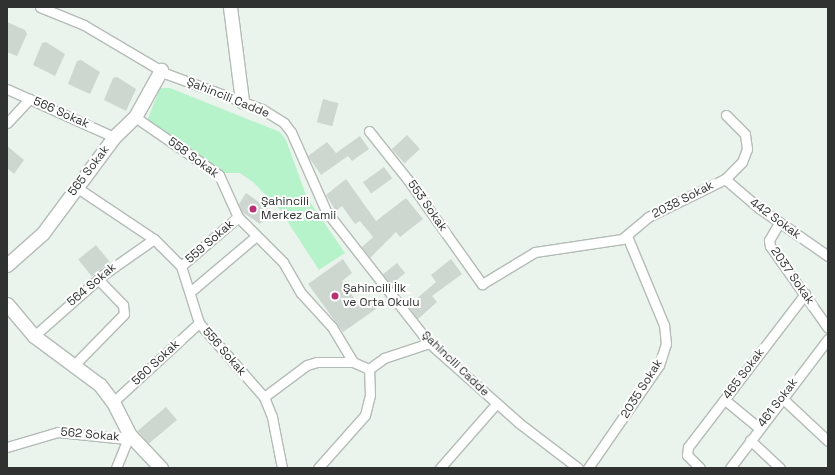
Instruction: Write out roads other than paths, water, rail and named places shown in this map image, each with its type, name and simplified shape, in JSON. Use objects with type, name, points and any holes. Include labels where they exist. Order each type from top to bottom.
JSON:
[{"type":"street","name":"Şahincili Cadde","points":[[40,7],[84,25],[161,70],[262,109],[288,127],[326,210],[429,343],[497,404],[578,468]]},
{"type":"street","points":[[230,7],[242,101]]},
{"type":"street","name":"565 Sokak","points":[[7,265],[43,233],[114,137],[135,117],[161,70]]},
{"type":"street","name":"566 Sokak","points":[[7,89],[114,137]]},
{"type":"street","points":[[7,123],[29,99]]},
{"type":"street","name":"2038 Sokak","points":[[482,284],[535,252],[609,243],[627,236],[648,217],[725,179],[742,162],[748,149],[745,134],[726,116]]},
{"type":"street","name":"558 Sokak","points":[[135,117],[219,175],[238,218],[255,237],[282,262],[301,293],[335,331],[352,362]]},
{"type":"street","name":"553 Sokak","points":[[369,130],[408,180],[482,284]]},
{"type":"street","name":"442 Sokak","points":[[725,179],[779,223],[828,256]]},
{"type":"street","name":"556 Sokak","points":[[76,187],[154,239],[181,266],[198,323],[264,397],[272,417],[282,468]]},
{"type":"street","name":"559 Sokak","points":[[181,266],[238,218]]},
{"type":"street","name":"2037 Sokak","points":[[779,223],[769,240],[770,246],[828,328]]},
{"type":"street","name":"2035 Sokak","points":[[588,468],[659,365],[666,344],[664,325],[627,236]]},
{"type":"street","points":[[190,292],[255,237]]},
{"type":"street","name":"564 Sokak","points":[[34,336],[98,279],[154,239]]},
{"type":"street","points":[[75,364],[124,314],[123,304],[98,279]]},
{"type":"street","name":"465 Sokak","points":[[700,468],[687,455],[688,447],[805,294]]},
{"type":"street","points":[[7,304],[34,336],[75,364],[100,385],[113,402],[128,436],[161,468]]},
{"type":"street","name":"560 Sokak","points":[[113,402],[198,323]]},
{"type":"street","name":"461 Sokak","points":[[730,468],[828,339]]},
{"type":"street","points":[[369,369],[384,358],[429,343]]},
{"type":"street","points":[[264,397],[307,366],[328,361],[352,362],[369,369]]},
{"type":"street","points":[[318,468],[365,415],[370,395],[369,369]]},
{"type":"street","points":[[782,398],[828,441]]},
{"type":"street","points":[[725,400],[759,428]]},
{"type":"street","points":[[440,468],[497,404]]},
{"type":"street","name":"562 Sokak","points":[[7,447],[58,432],[128,436]]},
{"type":"street","points":[[116,468],[128,436]]},
{"type":"street","points":[[750,440],[780,468]]},
{"type":"place","name":"Şahincili Merkez Camii","points":[[253,209]]},
{"type":"place","name":"Şahincili İlk ve Orta Okulu","points":[[335,296]]}]
